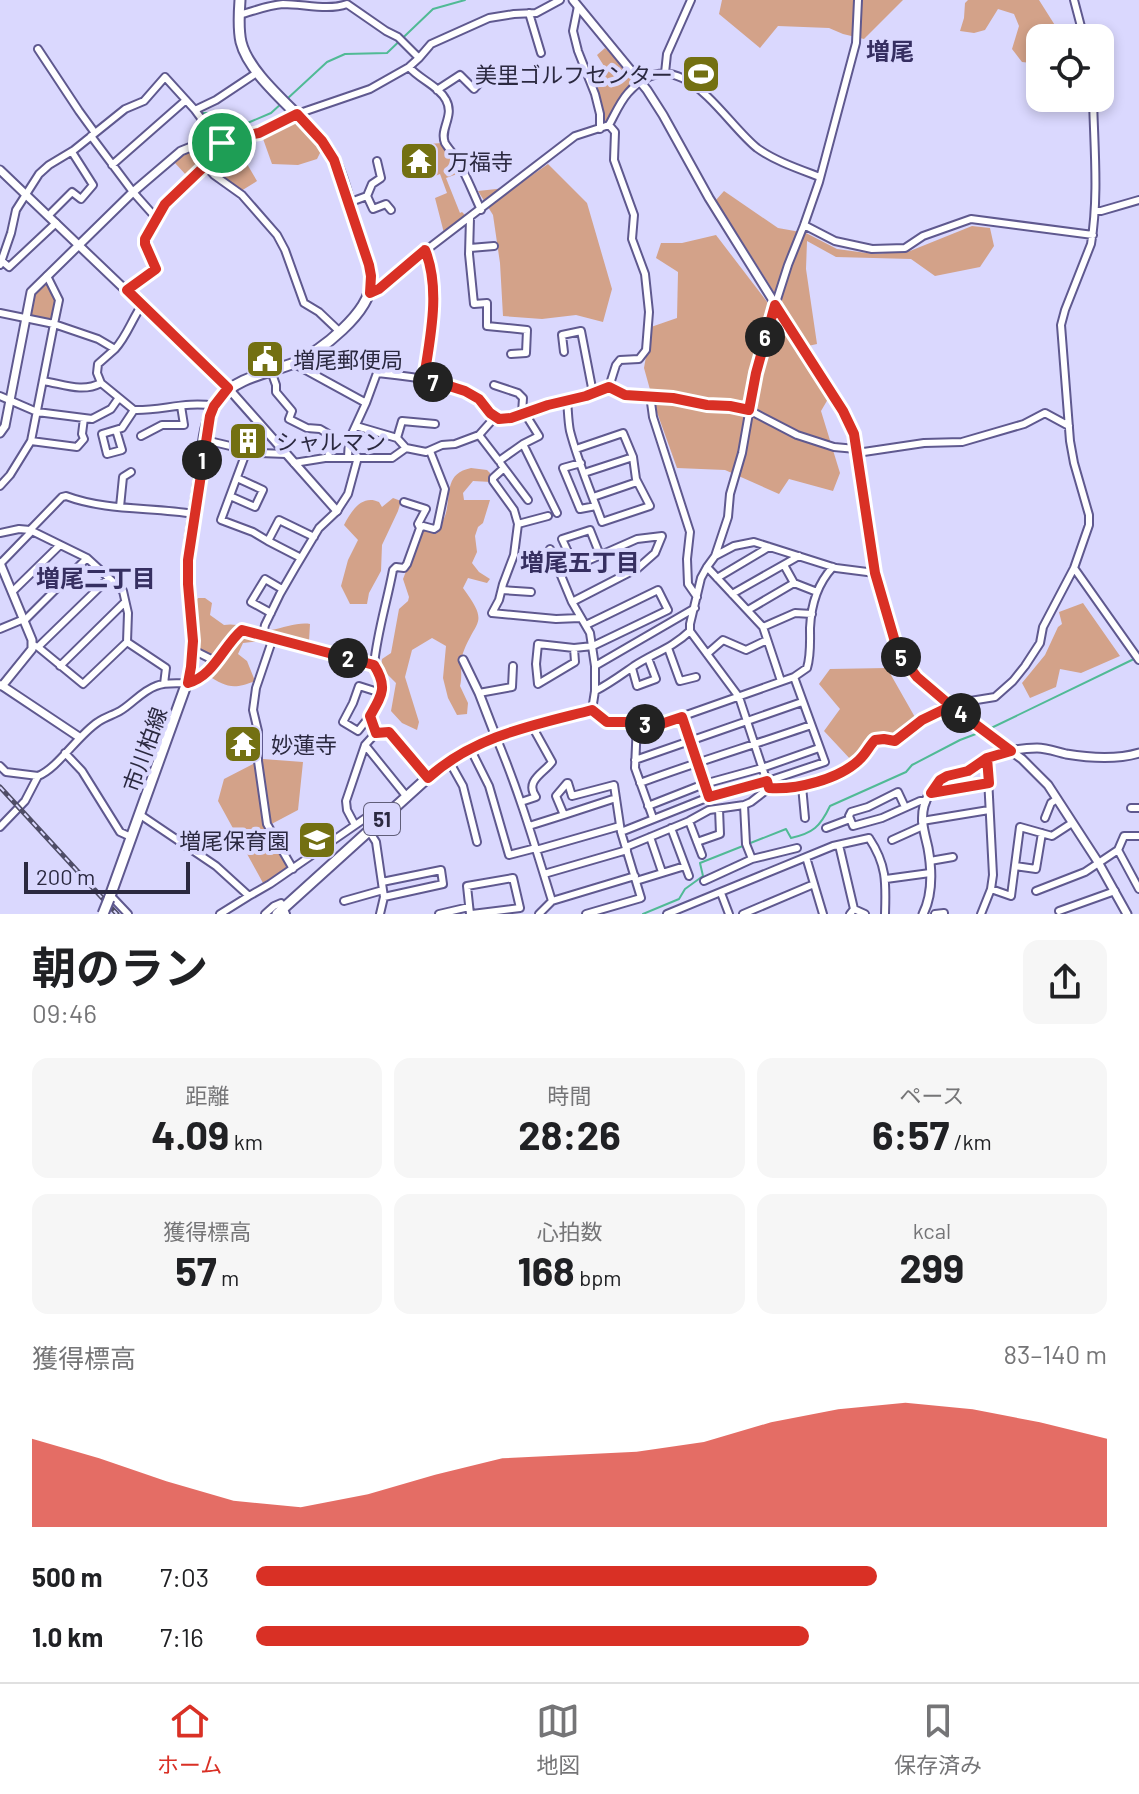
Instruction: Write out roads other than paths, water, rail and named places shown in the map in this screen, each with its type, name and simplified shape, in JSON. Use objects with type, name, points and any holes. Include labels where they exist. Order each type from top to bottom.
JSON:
[{"type":"main road","points":[[228,388],[308,356],[357,315],[370,293],[371,276],[330,151],[258,72],[244,50],[240,33],[240,0]]},
{"type":"main road","name":"市川柏線","points":[[103,914],[188,683],[193,650],[188,560],[194,514],[207,426],[214,406],[228,388]]},
{"type":"main road","name":"51","points":[[282,912],[428,778],[470,748],[496,737]]},
{"type":"street","points":[[0,433],[5,426],[31,292],[133,192],[181,151],[206,141],[219,142],[267,130],[297,114],[370,89],[409,67],[431,44],[489,18],[536,13],[560,0]]},
{"type":"street","points":[[665,73],[667,54],[691,0]]},
{"type":"street","points":[[768,785],[739,697],[690,631],[690,624],[701,578],[715,556],[728,517],[730,494],[742,453],[756,373],[775,305],[820,177],[856,43],[858,0]]},
{"type":"street","points":[[1074,0],[1080,24]]},
{"type":"street","points":[[575,3],[641,82],[663,115],[709,198],[843,411],[854,434],[875,573],[898,652],[917,677],[1032,768],[1048,785],[1098,862],[1126,913]]},
{"type":"street","points":[[575,3],[573,31],[595,94],[600,129]]},
{"type":"street","points":[[239,15],[273,5],[337,8],[347,4],[401,40],[419,58]]},
{"type":"street","points":[[529,13],[541,53]]},
{"type":"street","points":[[38,49],[112,165],[157,219]]},
{"type":"street","points":[[409,67],[446,100],[449,110],[445,143],[457,160],[481,210]]},
{"type":"street","points":[[195,110],[258,72]]},
{"type":"street","points":[[370,293],[575,136],[609,125],[627,94],[641,82],[665,73],[681,77],[706,94],[759,149],[820,177]]},
{"type":"street","points":[[437,90],[460,75],[474,89],[483,79]]},
{"type":"street","points":[[56,223],[9,267],[1,263],[16,210],[44,169],[72,152],[125,109],[144,101],[165,77],[219,142]]},
{"type":"street","points":[[112,165],[186,100]]},
{"type":"street","points":[[544,874],[626,848],[709,810],[744,805],[768,785],[802,786],[841,773],[859,760],[875,740],[895,741],[922,720],[951,706],[995,697],[1025,666],[1040,643],[1043,627],[1074,568],[1089,525],[1074,463],[1061,320],[1093,235],[1093,112]]},
{"type":"street","points":[[609,125],[615,132],[614,160],[634,215],[632,239],[645,274],[649,312],[644,354],[639,359],[620,360],[609,387]]},
{"type":"street","points":[[127,290],[156,269],[145,244],[147,233],[165,204],[206,166],[219,142]]},
{"type":"street","points":[[48,216],[72,192],[81,199],[93,185],[72,152]]},
{"type":"street","points":[[348,203],[367,196],[372,184],[381,178],[377,161]]},
{"type":"street","points":[[206,166],[242,195],[277,235],[304,303],[339,331]]},
{"type":"street","points":[[0,170],[228,388],[337,511]]},
{"type":"street","points":[[367,196],[373,209],[386,204],[391,210]]},
{"type":"street","points":[[1095,211],[1139,200]]},
{"type":"street","points":[[470,218],[474,304],[487,303],[487,326],[527,330],[526,353],[511,354]]},
{"type":"street","points":[[804,225],[835,241],[872,249],[905,248],[943,227],[971,219],[1093,235]]},
{"type":"street","points":[[470,248],[494,246]]},
{"type":"street","points":[[424,378],[433,292],[425,250]]},
{"type":"street","points":[[0,486],[31,441],[59,300],[47,276]]},
{"type":"street","points":[[142,305],[124,338],[98,364],[101,383],[134,410],[205,404],[214,406]]},
{"type":"street","points":[[0,313],[54,324],[98,339],[115,349]]},
{"type":"street","points":[[564,352],[562,335],[581,331],[593,393]]},
{"type":"street","points":[[293,363],[366,403]]},
{"type":"street","points":[[271,371],[276,392],[292,411],[289,419],[332,436],[328,458]]},
{"type":"street","points":[[348,457],[349,440],[377,373],[424,378],[465,391],[479,399],[495,417],[506,419],[609,387],[625,395],[650,395],[749,410],[797,435],[857,451],[962,442],[1024,424],[1045,413],[1069,426]]},
{"type":"street","points":[[43,381],[83,388],[101,383]]},
{"type":"street","points":[[494,385],[518,393],[523,398],[523,413],[539,436],[523,444],[501,464],[493,478],[514,510],[518,524],[514,555],[492,613],[580,618]]},
{"type":"street","points":[[650,395],[653,417],[690,532],[688,584],[697,597]]},
{"type":"street","points":[[0,396],[37,412],[92,419],[111,409],[118,399]]},
{"type":"street","points":[[567,400],[570,429],[576,449],[584,473],[602,522],[650,506],[637,482],[633,457],[623,433],[576,449]]},
{"type":"street","points":[[141,436],[162,425],[184,425],[181,406]]},
{"type":"street","points":[[116,430],[122,428],[134,410]]},
{"type":"street","points":[[356,426],[397,438],[406,448],[426,452],[479,435],[495,417]]},
{"type":"street","points":[[31,441],[77,447],[84,439],[84,418]]},
{"type":"street","points":[[397,438],[402,421],[435,424]]},
{"type":"street","points":[[479,435],[528,500]]},
{"type":"street","points":[[205,440],[247,450],[286,454]]},
{"type":"street","points":[[523,444],[557,513]]},
{"type":"street","points":[[294,463],[348,457],[382,460],[392,458],[406,448]]},
{"type":"street","points":[[247,450],[221,520],[253,532],[301,558]]},
{"type":"street","points":[[420,528],[437,527],[445,498],[445,489],[430,451]]},
{"type":"street","points":[[263,634],[282,589],[319,528],[337,511],[348,494],[358,457]]},
{"type":"street","points":[[584,473],[633,457]]},
{"type":"street","points":[[581,463],[563,468],[565,475],[580,509],[596,506]]},
{"type":"street","points":[[120,507],[123,477],[131,472]]},
{"type":"street","points":[[230,496],[255,507],[263,490],[237,478]]},
{"type":"street","points":[[593,497],[637,482]]},
{"type":"street","points":[[0,533],[19,529],[31,531],[87,558],[123,591],[128,613],[127,642],[83,684],[35,646],[0,563],[31,531],[62,497],[93,504],[194,514]]},
{"type":"street","points":[[381,693],[359,686],[343,722],[358,731],[370,716],[381,693],[383,679],[374,665],[393,570],[396,567],[404,568],[407,564],[420,528],[418,524],[426,509],[404,502]]},
{"type":"street","points":[[518,524],[548,516]]},
{"type":"street","points":[[268,541],[279,520],[314,537]]},
{"type":"street","points":[[575,567],[562,539],[590,530],[600,555]]},
{"type":"street","points":[[560,573],[637,539],[662,536],[655,553],[638,568],[572,602]]},
{"type":"street","points":[[715,556],[734,546],[754,542],[833,567],[875,573]]},
{"type":"street","points":[[12,592],[60,545]]},
{"type":"street","points":[[717,578],[769,547]]},
{"type":"street","points":[[550,549],[572,602],[590,633],[595,666],[592,710]]},
{"type":"street","points":[[732,594],[799,556]]},
{"type":"street","points":[[0,629],[24,620],[87,558]]},
{"type":"street","points":[[784,565],[794,583],[817,592]]},
{"type":"street","points":[[707,567],[763,627],[781,681]]},
{"type":"street","points":[[592,710],[607,722],[655,726],[794,677],[807,668],[810,623],[817,592],[822,579],[833,567]]},
{"type":"street","points":[[1074,568],[1139,660]]},
{"type":"street","points":[[79,737],[1,688],[32,649],[108,579]]},
{"type":"street","points":[[271,613],[251,602],[265,579],[282,589]]},
{"type":"street","points":[[748,610],[794,583]]},
{"type":"street","points":[[502,590],[531,592]]},
{"type":"street","points":[[574,648],[575,662],[538,684],[538,644],[574,648],[593,646],[668,610],[658,590],[586,625]]},
{"type":"street","points":[[60,666],[125,602]]},
{"type":"street","points":[[595,666],[695,608]]},
{"type":"street","points":[[763,627],[795,613],[812,614]]},
{"type":"street","points":[[0,766],[6,772],[43,775],[79,737],[99,721],[121,711],[147,690],[164,684],[194,681],[217,662],[242,630],[374,665]]},
{"type":"street","points":[[595,691],[676,644],[690,631]]},
{"type":"street","points":[[273,638],[256,688],[253,710],[258,731],[258,761],[267,824],[293,869]]},
{"type":"street","points":[[707,654],[723,640],[746,650],[767,640]]},
{"type":"street","points":[[127,642],[166,668],[164,684]]},
{"type":"street","points":[[668,648],[680,681],[696,677]]},
{"type":"street","points":[[193,650],[217,662]]},
{"type":"street","points":[[632,668],[637,686],[656,679],[648,658]]},
{"type":"street","points":[[463,660],[514,779],[552,901]]},
{"type":"street","points":[[479,693],[512,687],[513,666]]},
{"type":"street","points":[[470,748],[489,786],[509,855],[621,829],[709,797],[768,785],[825,762],[794,677]]},
{"type":"street","points":[[635,760],[802,702]]},
{"type":"street","points":[[496,737],[592,710]]},
{"type":"street","points":[[370,716],[376,733]]},
{"type":"street","points":[[682,717],[709,797]]},
{"type":"street","points":[[637,723],[635,768],[653,818]]},
{"type":"street","points":[[640,783],[811,725]]},
{"type":"street","points":[[521,802],[536,797],[532,792],[533,783],[552,762],[532,726]]},
{"type":"street","points":[[355,825],[346,801],[365,745],[376,733],[389,732],[428,778]]},
{"type":"street","points":[[365,745],[407,797]]},
{"type":"street","points":[[648,806],[704,784],[819,748]]},
{"type":"street","points":[[923,914],[930,894],[930,861],[923,824],[928,797],[940,780],[968,771],[987,758],[1011,751],[1038,748],[1073,755],[1121,758],[1139,753]]},
{"type":"street","points":[[65,753],[82,771],[120,832],[131,837]]},
{"type":"street","points":[[981,914],[993,875],[987,758]]},
{"type":"street","points":[[449,761],[463,786],[477,842]]},
{"type":"street","points":[[0,827],[25,801],[38,776]]},
{"type":"street","points":[[564,815],[556,796],[567,783],[572,796],[614,785],[621,829],[641,898],[586,914]]},
{"type":"street","points":[[905,807],[898,792],[851,812],[849,816],[853,826],[882,818],[928,797],[989,783]]},
{"type":"street","points":[[802,786],[805,818]]},
{"type":"street","points":[[529,826],[616,798]]},
{"type":"street","points":[[1045,818],[1051,803],[1057,799]]},
{"type":"street","points":[[744,805],[746,844],[752,859]]},
{"type":"street","points":[[220,914],[293,869],[380,808]]},
{"type":"street","points":[[1131,808],[1139,808]]},
{"type":"street","points":[[697,842],[720,834],[719,809]]},
{"type":"street","points":[[892,840],[923,824],[989,810]]},
{"type":"street","points":[[139,814],[216,866],[249,896]]},
{"type":"street","points":[[826,828],[850,819]]},
{"type":"street","points":[[689,821],[702,855]]},
{"type":"street","points":[[991,889],[1011,896],[1020,827],[1052,836],[1072,823]]},
{"type":"street","points":[[671,828],[689,876]]},
{"type":"street","points":[[369,831],[376,842],[383,912]]},
{"type":"street","points":[[1015,866],[1036,869],[1042,833]]},
{"type":"street","points":[[1036,891],[1085,872],[1118,850],[1124,836],[1139,836]]},
{"type":"street","points":[[650,837],[662,872]]},
{"type":"street","points":[[667,914],[806,857],[869,838],[878,851],[886,879],[885,914]]},
{"type":"street","points":[[328,844],[340,857]]},
{"type":"street","points":[[839,845],[852,911],[865,914]]},
{"type":"street","points":[[704,881],[752,859],[797,848]]},
{"type":"street","points":[[1118,850],[1139,889]]},
{"type":"street","points":[[806,857],[820,913]]},
{"type":"street","points":[[930,861],[953,857]]},
{"type":"street","points":[[539,914],[546,911],[552,901],[685,866]]},
{"type":"street","points":[[344,901],[443,884],[441,870],[382,882]]},
{"type":"street","points":[[886,879],[930,873]]},
{"type":"street","points":[[439,914],[471,912],[520,908],[513,878],[467,886],[471,912]]},
{"type":"street","points":[[743,914],[814,884]]},
{"type":"street","points":[[1059,911],[1115,891]]},
{"type":"street","points":[[721,893],[729,914]]},
{"type":"street","points":[[110,897],[128,914]]},
{"type":"street","points":[[265,914],[281,903],[282,912]]},
{"type":"street","points":[[935,914],[944,913]]},
{"type":"waterway","points":[[287,99],[327,62],[345,54],[387,53],[433,9],[465,0]]},
{"type":"waterway","points":[[202,113],[215,113],[231,130],[271,113],[282,103]]},
{"type":"waterway","points":[[987,730],[1136,658]]},
{"type":"waterway","points":[[643,914],[679,899],[685,889],[703,876],[700,863],[786,829],[791,838],[805,834],[819,824],[830,806],[906,772],[912,765],[981,732]]},
{"type":"railway","points":[[0,787],[117,914]]},
{"type":"place","name":"美里ゴルフセンター","points":[[701,74]]},
{"type":"place","name":"万福寺","points":[[419,161]]},
{"type":"place","name":"増尾郵便局","points":[[265,359]]},
{"type":"place","name":"シャルマン","points":[[248,441]]},
{"type":"place","name":"妙蓮寺","points":[[243,744]]},
{"type":"place","name":"増尾保育園","points":[[317,840]]},
{"type":"district","name":"増尾","points":[[890,50]]},
{"type":"district","name":"増尾五丁目","points":[[580,561]]},
{"type":"district","name":"増尾二丁目","points":[[96,577]]}]
